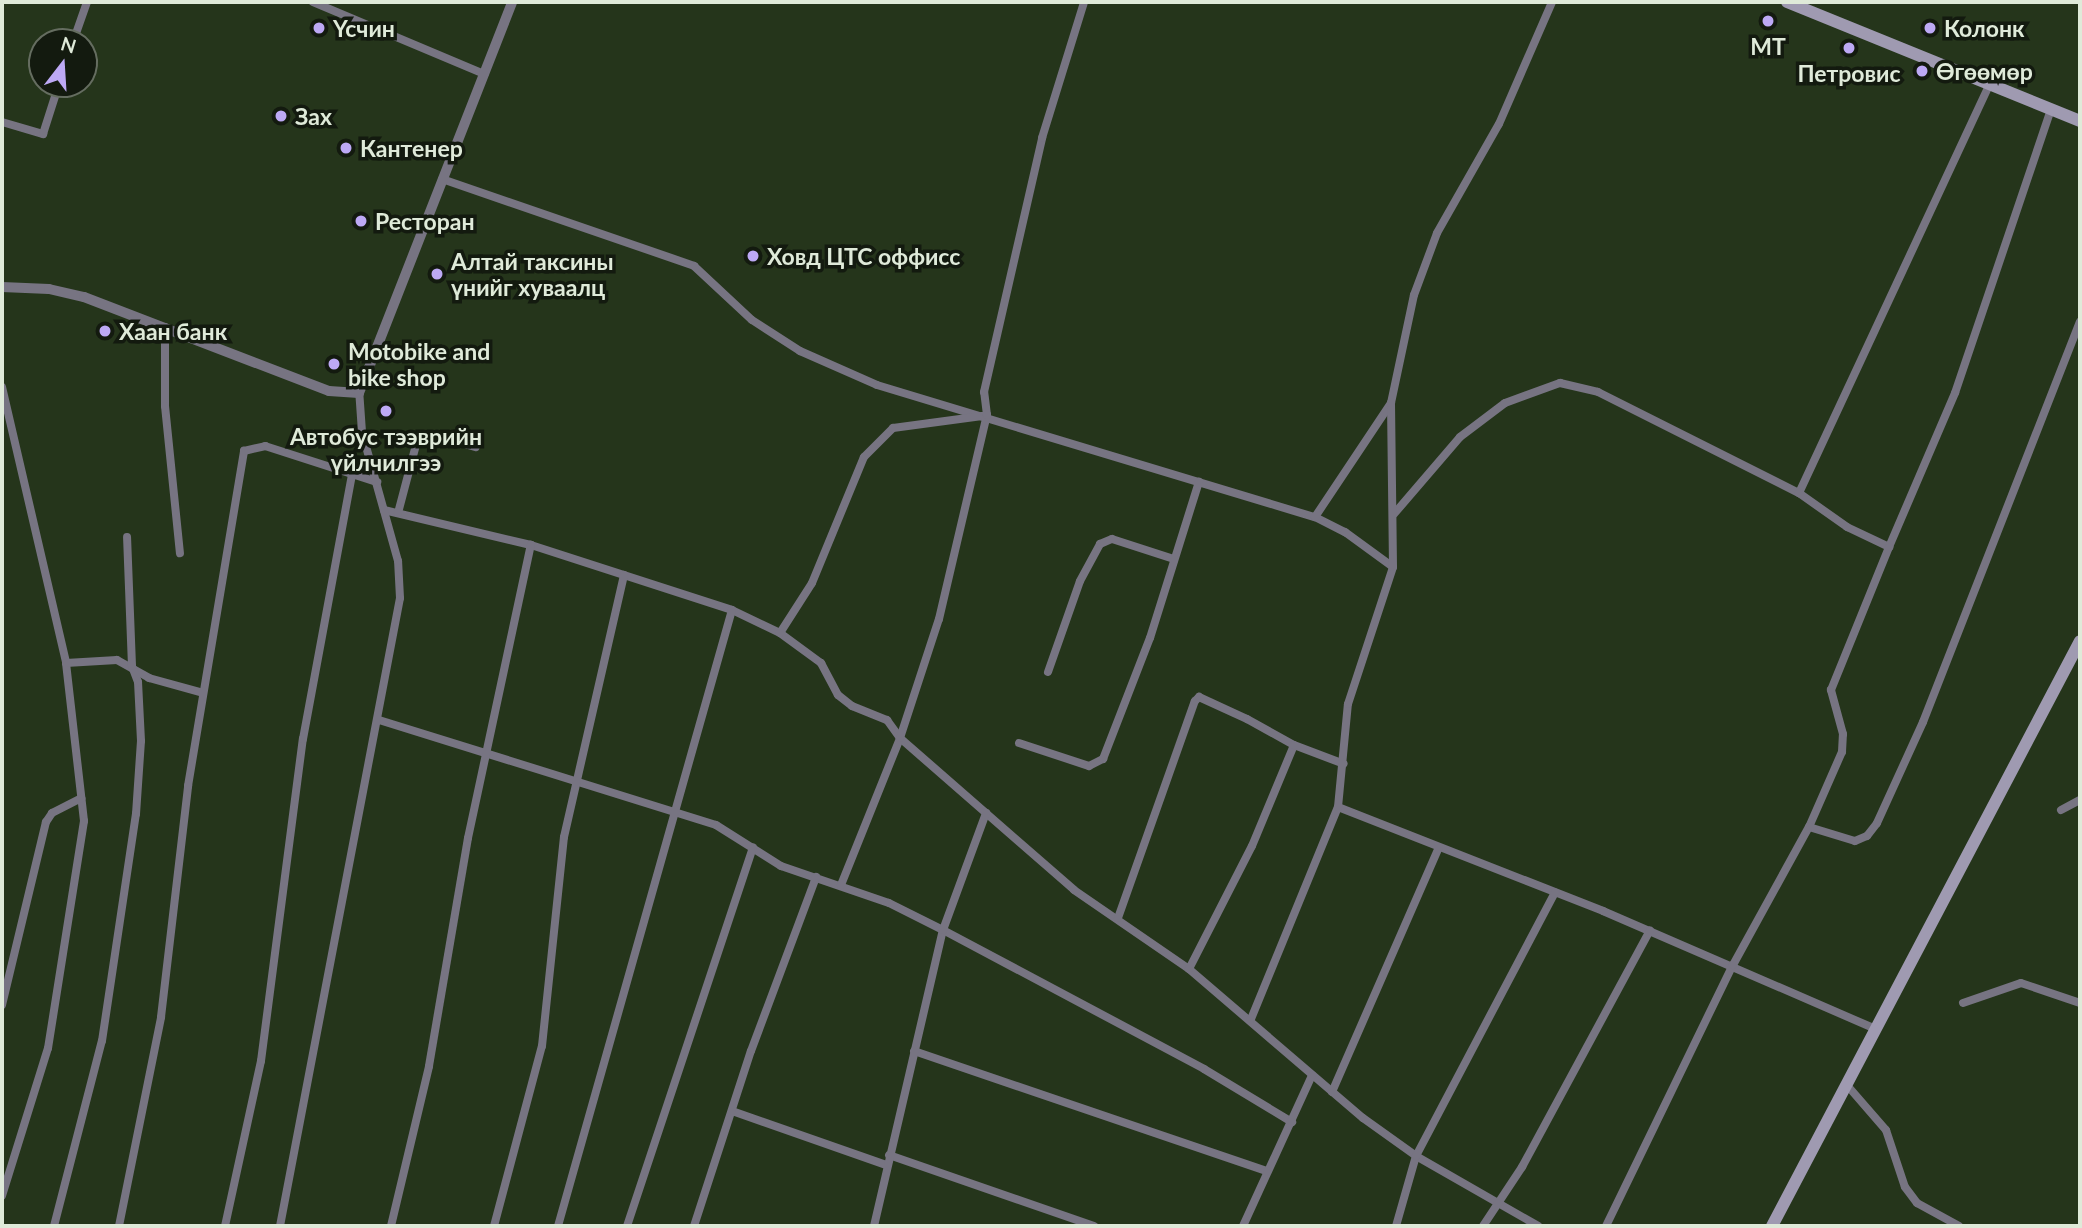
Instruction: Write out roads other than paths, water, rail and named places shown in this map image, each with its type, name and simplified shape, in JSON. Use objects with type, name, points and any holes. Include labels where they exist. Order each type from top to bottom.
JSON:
[{"type":"main road","points":[[1787,2],[2080,121]]},
{"type":"main road","points":[[1772,1226],[1873,1028],[2080,641]]},
{"type":"street","points":[[78,28],[87,2]]},
{"type":"street","points":[[313,2],[484,74]]},
{"type":"street","points":[[280,1226],[379,720],[401,587],[377,482],[362,432],[359,393],[512,2]]},
{"type":"street","points":[[841,885],[900,738],[939,619],[987,415],[984,392],[1036,164],[1084,2]]},
{"type":"street","points":[[1251,1019],[1338,807],[1348,704],[1393,566],[1391,403],[1422,268],[1448,211],[1499,124],[1552,2]]},
{"type":"street","points":[[1799,494],[1989,85]]},
{"type":"street","points":[[2,122],[43,134],[55,98]]},
{"type":"street","points":[[1606,1226],[1733,965],[1809,827],[1842,752],[1843,734],[1831,690],[1955,393],[2051,109]]},
{"type":"street","points":[[442,179],[694,266],[752,320],[800,351],[877,385],[987,415],[1315,517],[1345,532],[1393,566]]},
{"type":"street","points":[[2,287],[62,291],[165,327],[329,391],[359,393]]},
{"type":"street","points":[[1809,827],[1854,841],[1867,836],[1877,823],[1928,710],[2080,322]]},
{"type":"street","points":[[165,327],[165,406],[180,552]]},
{"type":"street","points":[[1394,514],[1460,437],[1505,404],[1560,383],[1598,393],[1799,494],[1847,527],[1889,547]]},
{"type":"street","points":[[2,387],[66,663],[84,821],[48,1048],[2,1196]]},
{"type":"street","points":[[1315,517],[1391,403]]},
{"type":"street","points":[[780,633],[812,583],[864,457],[893,428],[987,415]]},
{"type":"street","points":[[398,513],[416,445],[426,438],[444,438],[476,447]]},
{"type":"street","points":[[119,1226],[161,1017],[203,693],[244,451],[265,446],[377,482]]},
{"type":"street","points":[[225,1226],[261,1061],[303,739],[352,475]]},
{"type":"street","points":[[1019,743],[1089,766],[1103,759],[1150,638],[1199,482]]},
{"type":"street","points":[[384,510],[531,545],[732,610],[780,633],[821,663],[838,695],[852,706],[887,720],[900,738],[1074,890],[1189,969],[1251,1019],[1332,1093],[1416,1156],[1538,1226]]},
{"type":"street","points":[[54,1226],[103,1041],[136,814],[141,741],[138,682],[132,666],[127,537]]},
{"type":"street","points":[[1048,672],[1084,572],[1100,544],[1112,539],[1174,559]]},
{"type":"street","points":[[391,1226],[429,1066],[485,755],[531,545]]},
{"type":"street","points":[[494,1226],[542,1046],[564,837],[624,575]]},
{"type":"street","points":[[558,1226],[732,610]]},
{"type":"street","points":[[66,663],[117,660],[132,666],[149,678],[203,693]]},
{"type":"street","points":[[1118,918],[1195,701],[1199,697],[1294,746],[1344,764]]},
{"type":"street","points":[[379,720],[576,784],[716,825],[781,866],[841,885],[943,930],[1204,1069],[1292,1122]]},
{"type":"street","points":[[1189,969],[1252,846],[1294,746]]},
{"type":"street","points":[[2,1005],[46,822],[52,814],[81,798]]},
{"type":"street","points":[[2061,810],[2080,800]]},
{"type":"street","points":[[1338,807],[1650,930],[1873,1028]]},
{"type":"street","points":[[874,1226],[886,1165],[943,930],[986,813]]},
{"type":"street","points":[[627,1226],[753,847]]},
{"type":"street","points":[[1332,1093],[1438,847]]},
{"type":"street","points":[[694,1226],[816,877]]},
{"type":"street","points":[[1396,1226],[1416,1156],[1555,892]]},
{"type":"street","points":[[1483,1226],[1499,1205],[1650,930]]},
{"type":"street","points":[[1963,1003],[2021,983],[2080,1003]]},
{"type":"street","points":[[914,1051],[1266,1171]]},
{"type":"street","points":[[1243,1226],[1312,1075]]},
{"type":"street","points":[[1846,1084],[1886,1130],[1905,1187],[1917,1203],[1959,1226]]},
{"type":"street","points":[[732,1111],[886,1165]]},
{"type":"street","points":[[889,1155],[1094,1226]]},
{"type":"place","name":"MT","points":[[1768,21]]},
{"type":"place","name":"Үсчин","points":[[319,28]]},
{"type":"place","name":"Колонк","points":[[1930,28]]},
{"type":"place","name":"Петровиc","points":[[1849,48]]},
{"type":"place","name":"Өгөөмөр","points":[[1922,71]]},
{"type":"place","name":"Зах","points":[[281,116]]},
{"type":"place","name":"Кантенер","points":[[346,148]]},
{"type":"place","name":"Ресторан","points":[[361,221]]},
{"type":"place","name":"Ховд ЦТС оффисс","points":[[753,256]]},
{"type":"place","name":"Алтай таксины үнийг хуваалц","points":[[437,274]]},
{"type":"place","name":"Хаан банк","points":[[105,331]]},
{"type":"place","name":"Motobike and bike shop","points":[[334,364]]},
{"type":"place","name":"Автобус тээврийн үйлчилгээ","points":[[386,411]]}]
